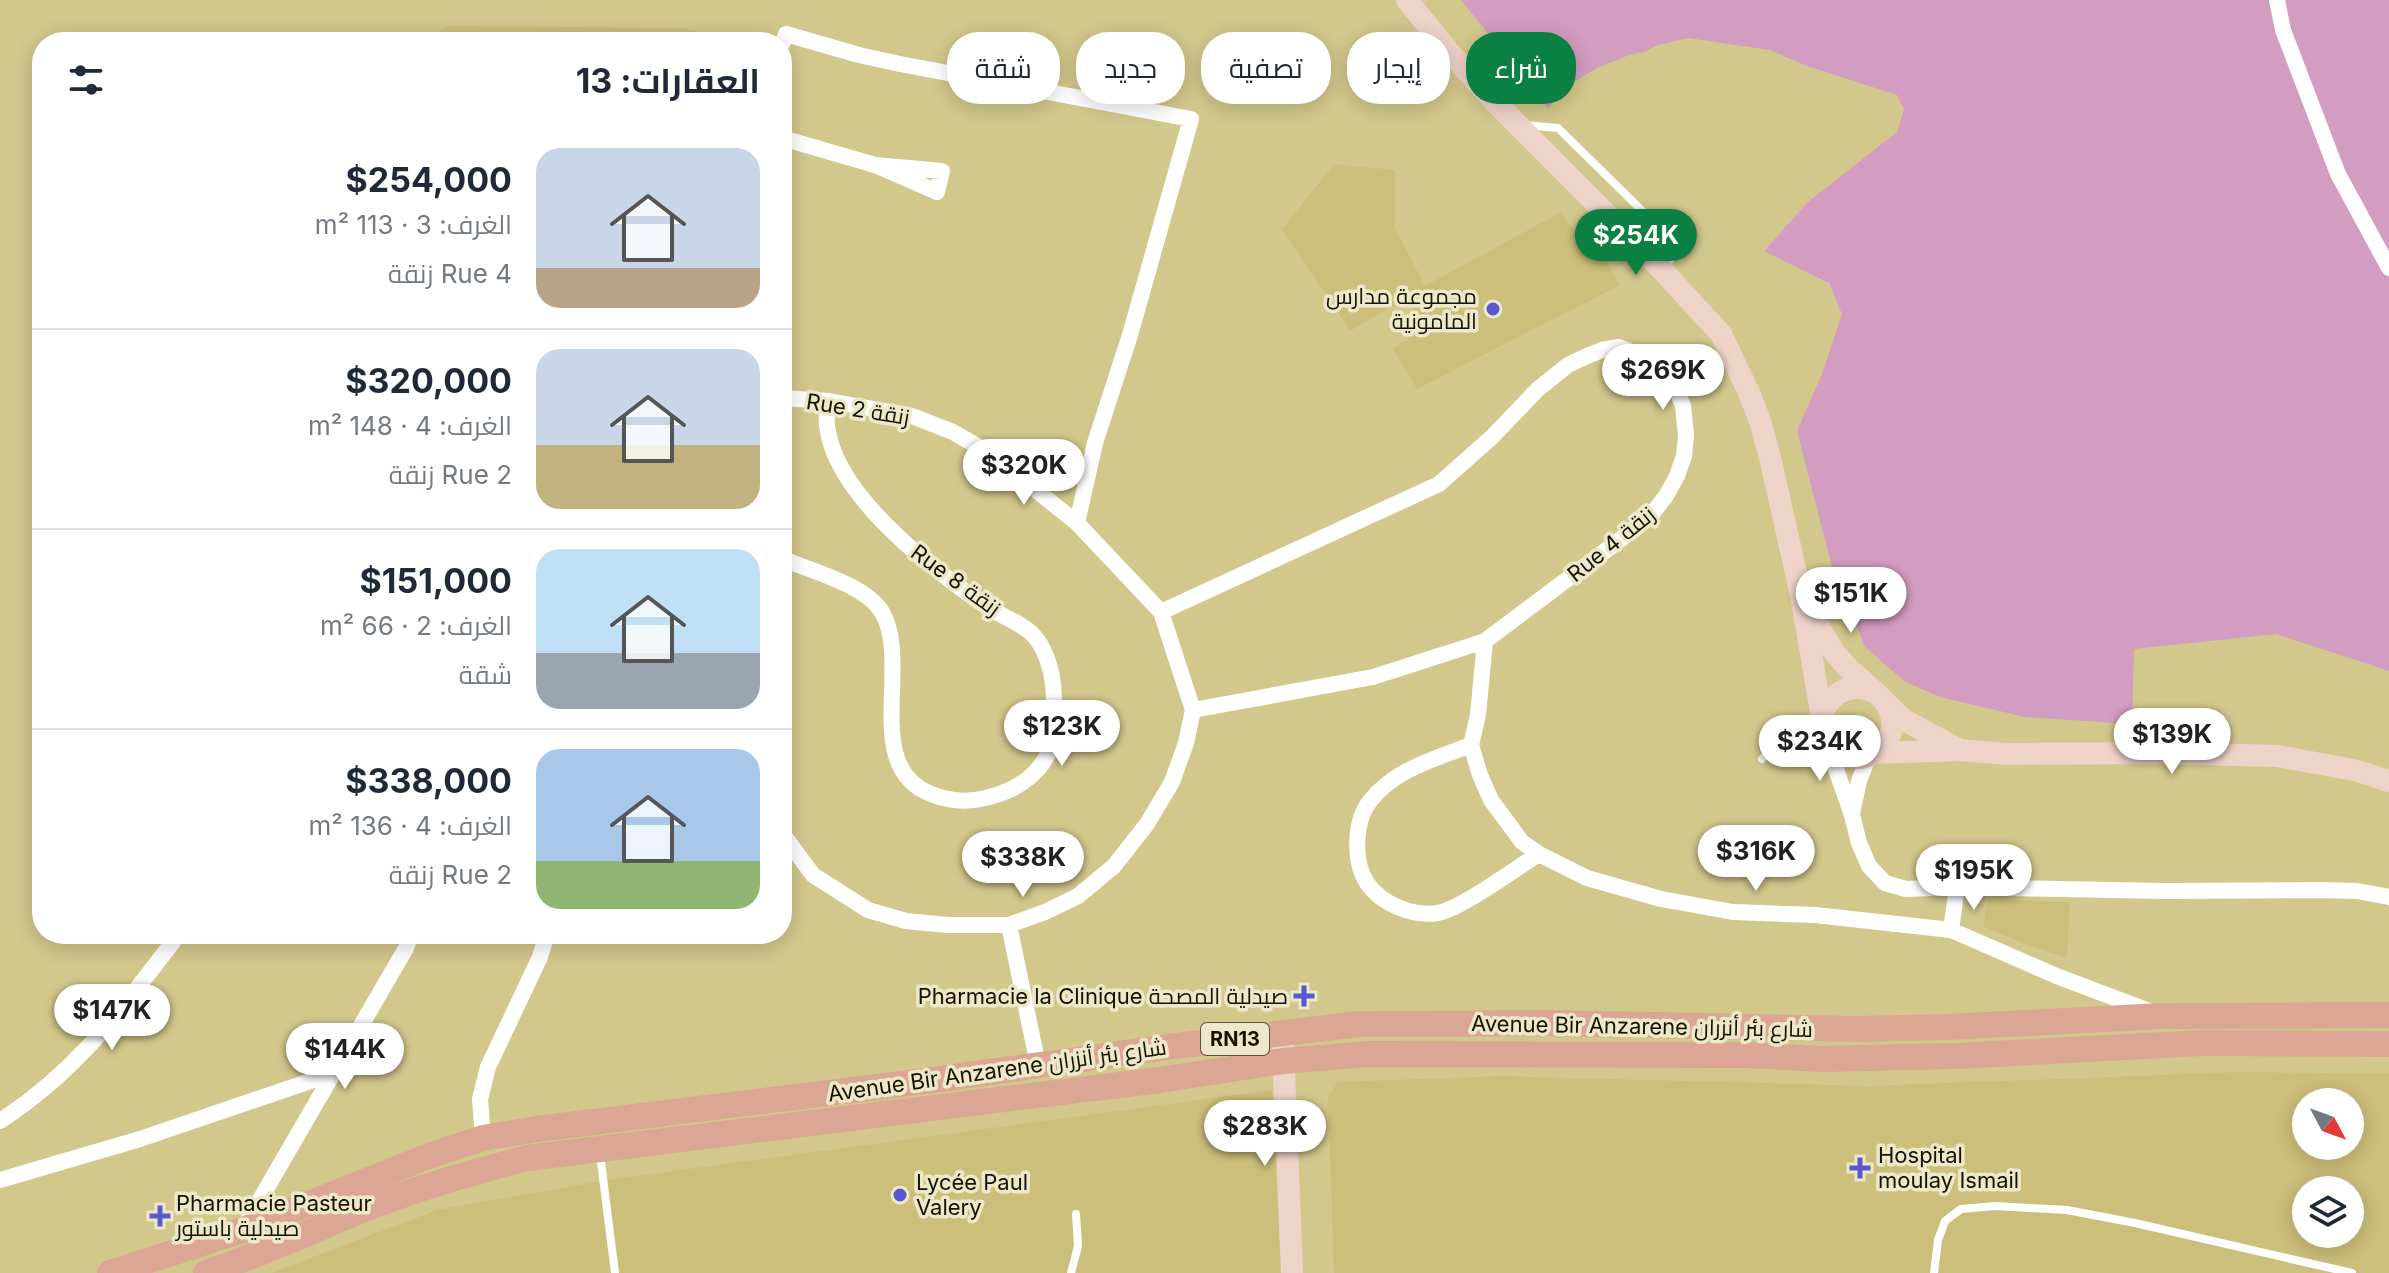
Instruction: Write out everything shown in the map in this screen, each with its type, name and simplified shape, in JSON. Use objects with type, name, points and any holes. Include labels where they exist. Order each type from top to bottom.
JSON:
[{"type":"main road","points":[[1407,0],[1448,51],[1721,334],[1750,395],[1771,462],[1801,595],[1823,726],[1839,753],[1859,758],[1883,746],[1892,725],[1891,714],[1882,699],[1859,687],[1838,692],[1830,699],[1823,726]]},
{"type":"main road","points":[[1801,595],[1834,652],[1847,667],[1904,720],[1961,750]]},
{"type":"main road","points":[[1871,754],[1961,750],[2006,754],[2277,756],[2354,770],[2389,781]]},
{"type":"main road","name":"Avenue Bir Anzarene شارع بئر أنزران","points":[[110,1273],[243,1230],[483,1138],[1359,1024],[1550,1023],[1854,1029],[2161,1016],[2389,1015]]},
{"type":"main road","points":[[1283,1034],[1292,1273]]},
{"type":"main road","name":"Avenue Bir Anzarene شارع بئر أنزران","points":[[206,1273],[375,1205],[460,1176],[527,1158],[1160,1080],[1283,1061],[1369,1054],[1747,1055],[1822,1059],[1956,1056],[2201,1043],[2389,1044]]},
{"type":"street","points":[[2277,0],[2283,30],[2338,174],[2389,268]]},
{"type":"street","points":[[792,36],[900,64],[1191,119],[1130,335],[1095,443],[1077,523]]},
{"type":"street","points":[[792,141],[875,165]]},
{"type":"street","name":"Rue 4 زنقة","points":[[1161,612],[1439,484],[1492,437],[1538,389],[1568,365],[1602,350],[1619,347],[1650,359],[1675,386],[1685,421],[1684,456],[1666,496],[1651,515],[1625,536],[1485,641],[1373,677],[1193,710]]},
{"type":"street","name":"Rue 2 زنقة","points":[[792,399],[829,401],[912,416],[953,432],[991,454],[1077,523],[1161,612],[1193,710]]},
{"type":"street","name":"Rue 8 زنقة","points":[[792,568],[863,593],[882,613],[892,641],[890,705],[894,753],[907,776],[926,792],[944,799],[968,802],[1015,788],[1034,774],[1050,749],[1054,715],[1053,682],[1046,650],[1031,631],[978,602],[888,528],[865,503],[835,454],[827,425],[829,401]]},
{"type":"street","points":[[1485,641],[1478,715],[1471,745],[1491,800],[1522,842],[1539,854],[1587,878],[1661,899],[1733,912],[1815,915],[1951,930],[2059,977],[2161,1016]]},
{"type":"street","points":[[792,847],[813,875],[868,910],[906,921],[1009,925],[1078,896],[1114,866],[1147,824],[1172,782],[1186,743],[1193,710]]},
{"type":"street","points":[[1823,726],[1859,843],[1869,866],[1885,883],[1906,889],[2320,890],[2357,891],[2389,897]]},
{"type":"street","points":[[1471,745],[1404,771],[1369,803],[1358,832],[1361,866],[1367,883],[1392,906],[1437,913],[1455,906],[1539,854]]},
{"type":"street","points":[[1852,815],[1859,781],[1871,754]]},
{"type":"street","points":[[1951,930],[1957,887]]},
{"type":"street","points":[[1009,925],[1038,1065]]},
{"type":"street","points":[[0,1121],[40,1093],[89,1048],[171,944]]},
{"type":"street","points":[[243,1230],[407,944]]},
{"type":"street","points":[[483,1138],[480,1099],[488,1067],[544,944]]},
{"type":"street","points":[[0,1180],[140,1139],[331,1074]]},
{"type":"lane","points":[[1762,759],[1798,722],[1823,726]]},
{"type":"lane","points":[[599,1149],[615,1273]]},
{"type":"lane","points":[[1934,1273],[1938,1240],[1945,1221],[1961,1209],[1996,1206],[2067,1210],[2352,1273]]},
{"type":"lane","points":[[1071,1273],[1078,1246],[1076,1214]]},
{"type":"shaded area","points":[[1461,0],[2389,0],[2389,671],[2276,634],[2134,649],[2132,724],[2025,717],[1940,697],[1904,681],[1864,646],[1854,617],[1841,602],[1797,431],[1822,374],[1842,314],[1829,283],[1764,251],[1808,202],[1897,132],[1904,109],[1897,95],[1807,66],[1770,50],[1688,38],[1629,55],[1576,81],[1576,32],[1487,32]]},
{"type":"shaded area","points":[[449,26],[682,28],[701,32],[438,32]]},
{"type":"shaded area","points":[[1334,164],[1395,170],[1395,228],[1425,286],[1561,212],[1610,267],[1620,285],[1417,389],[1393,349],[1423,330],[1407,298],[1350,331],[1282,229]]},
{"type":"shaded area","points":[[1988,899],[2070,902],[2067,958],[1983,926]]},
{"type":"shaded area","name":"Hospital moulay Ismail","points":[[2242,1072],[2389,1074],[2389,1273],[1334,1273],[1328,1096],[1338,1082],[1500,1076],[1869,1086]]},
{"type":"shaded area","name":"Lycée Paul Valery","points":[[1272,1090],[1281,1273],[271,1273],[437,1210],[607,1180]]},
{"type":"place","name":"مجموعة مدارس المامونية","points":[[1493,309]]},
{"type":"place","name":"Pharmacie la Clinique صيدلية المصحة","points":[[1304,996]]},
{"type":"place","name":"Hospital moulay Ismail","points":[[1860,1168]]},
{"type":"place","name":"Lycée Paul Valery","points":[[900,1195]]},
{"type":"place","name":"Pharmacie Pasteur صيدلية باستور","points":[[160,1216]]}]
